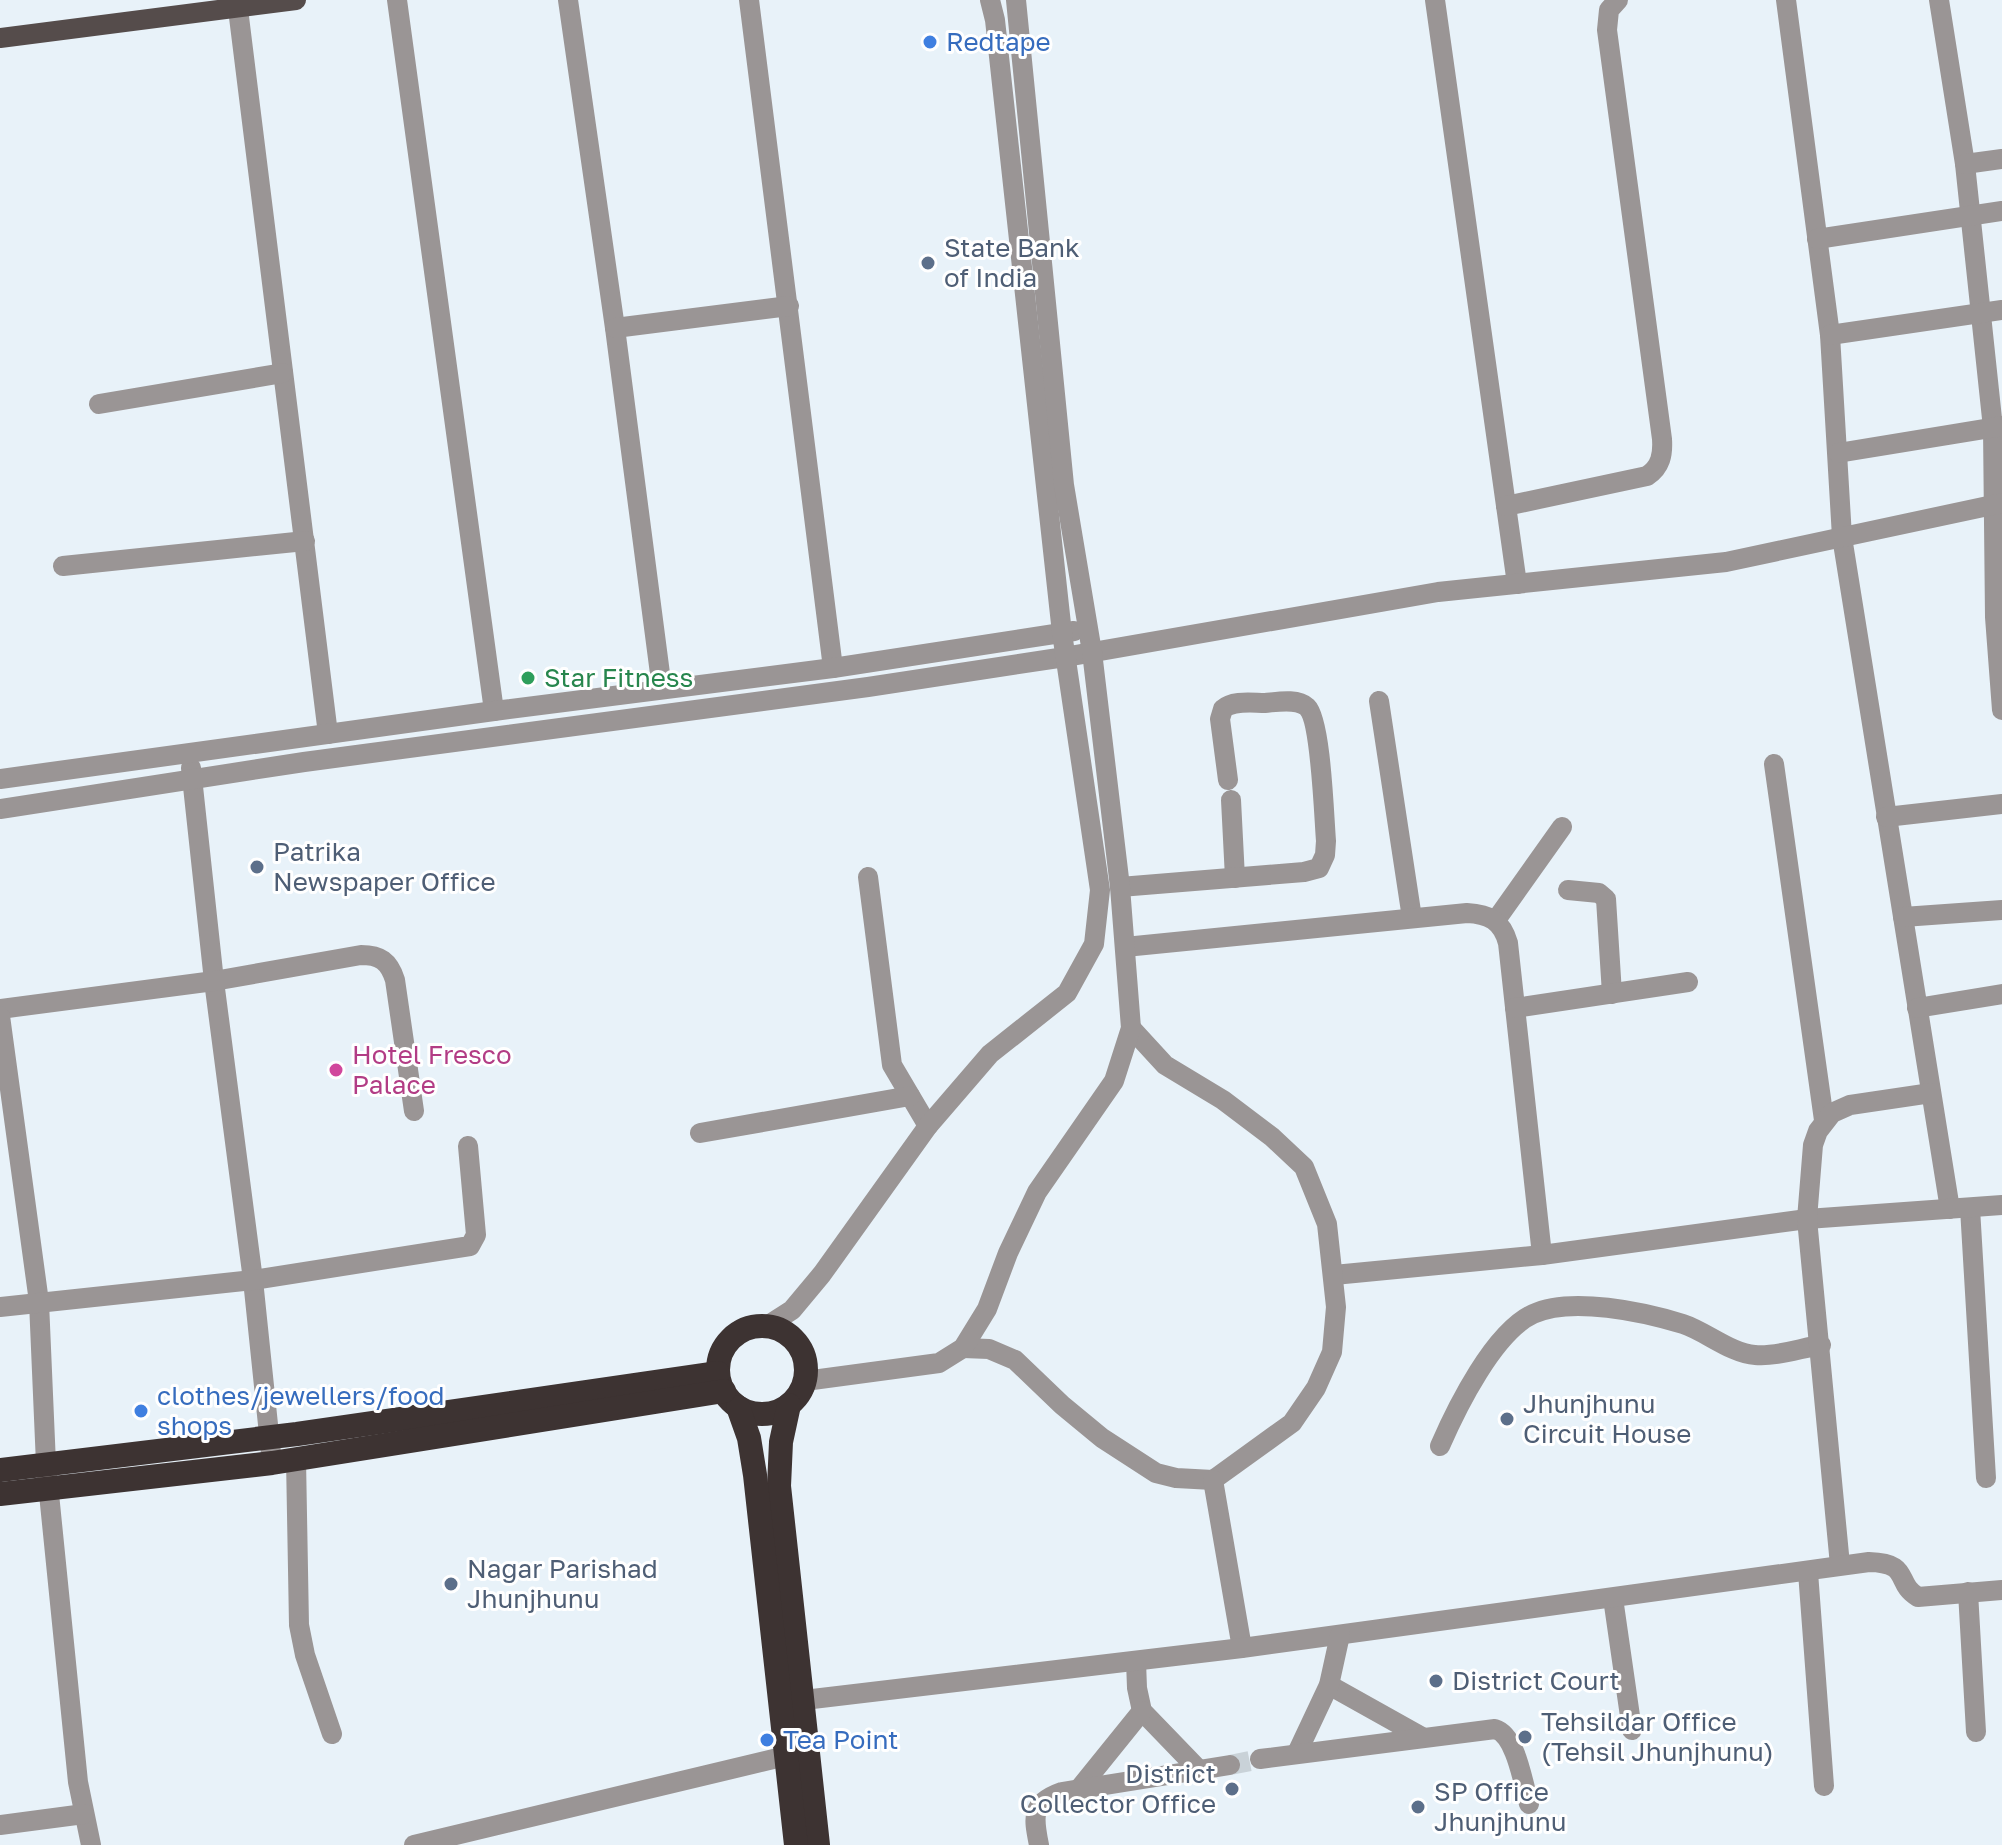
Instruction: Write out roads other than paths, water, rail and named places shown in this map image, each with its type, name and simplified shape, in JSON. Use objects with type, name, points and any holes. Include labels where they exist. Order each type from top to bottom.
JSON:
[{"type":"highway","points":[[0,1494],[48,1476],[268,1437],[727,1390],[765,1414],[789,1405],[800,1393],[805,1381],[806,1360],[789,1334],[767,1326],[756,1326],[729,1340],[719,1361],[727,1390],[749,1438],[755,1475],[796,1845]]},
{"type":"highway","points":[[0,1470],[48,1476],[284,1461],[727,1390]]},
{"type":"highway","points":[[789,1405],[779,1460],[779,1486],[818,1845]]},
{"type":"main road","points":[[0,38],[296,0]]},
{"type":"street","points":[[397,0],[494,711]]},
{"type":"street","points":[[568,0],[662,689]]},
{"type":"street","points":[[749,0],[833,668]]},
{"type":"street","points":[[767,1326],[792,1310],[822,1274],[928,1126],[990,1054],[1067,993],[1094,944],[1100,890],[1062,633],[995,20],[990,0]]},
{"type":"street","points":[[805,1381],[939,1363],[963,1348],[987,1309],[1008,1253],[1037,1192],[1114,1081],[1131,1028],[1120,887],[1092,652],[1064,485],[1016,0]]},
{"type":"street","points":[[1435,0],[1517,584]]},
{"type":"street","points":[[1506,506],[1647,476],[1659,465],[1661,458],[1662,439],[1607,30],[1609,10],[1618,0]]},
{"type":"street","points":[[1786,0],[1830,335],[1842,537],[1931,1093],[1960,1208],[1986,1478]]},
{"type":"street","points":[[1939,0],[1965,164],[1980,313],[1998,427],[1995,617],[2002,710]]},
{"type":"street","points":[[238,9],[328,734]]},
{"type":"street","points":[[1965,164],[2002,159]]},
{"type":"street","points":[[1817,239],[2002,211]]},
{"type":"street","points":[[615,328],[789,306]]},
{"type":"street","points":[[1830,335],[2002,310]]},
{"type":"street","points":[[99,404],[283,373]]},
{"type":"street","points":[[1838,453],[1998,427]]},
{"type":"street","points":[[0,809],[396,749],[868,687],[1065,657],[1438,592],[1726,562],[1998,503]]},
{"type":"street","points":[[63,566],[305,541]]},
{"type":"street","points":[[0,779],[833,668],[1088,628]]},
{"type":"street","points":[[1379,701],[1412,918]]},
{"type":"street","points":[[1120,887],[1235,878],[1304,872],[1319,868],[1326,841],[1319,751],[1313,717],[1304,705],[1286,702],[1234,704],[1223,709],[1220,719],[1230,790],[1235,878]]},
{"type":"street","points":[[189,754],[214,981],[253,1280],[268,1437],[284,1461],[299,1625],[305,1655],[332,1734]]},
{"type":"street","points":[[1774,764],[1824,1120]]},
{"type":"street","points":[[1886,817],[2002,804]]},
{"type":"street","points":[[1496,920],[1562,827]]},
{"type":"street","points":[[868,877],[892,1065],[928,1126]]},
{"type":"street","points":[[1568,890],[1599,893],[1606,899],[1612,994]]},
{"type":"street","points":[[1903,917],[2002,910]]},
{"type":"street","points":[[1125,947],[1467,913],[1480,913],[1496,920],[1508,943],[1542,1255]]},
{"type":"street","points":[[0,1009],[214,981],[361,955],[383,959],[391,968],[395,980],[414,1111]]},
{"type":"street","points":[[1515,1008],[1688,982]]},
{"type":"street","points":[[1917,1008],[2002,994]]},
{"type":"street","points":[[0,1016],[39,1302],[48,1476],[78,1782],[91,1845]]},
{"type":"street","points":[[963,1348],[989,1349],[1015,1360],[1082,1422],[1156,1473],[1176,1478],[1213,1480],[1292,1423],[1316,1388],[1332,1352],[1336,1307],[1327,1224],[1304,1167],[1272,1137],[1223,1100],[1165,1065],[1131,1028]]},
{"type":"street","points":[[1840,1565],[1807,1219],[1813,1145],[1824,1120],[1850,1105],[1931,1093]]},
{"type":"street","points":[[700,1133],[910,1096]]},
{"type":"street","points":[[0,1307],[253,1280],[470,1246],[476,1235],[468,1146]]},
{"type":"street","points":[[1334,1275],[1542,1255],[1807,1219],[2002,1205]]},
{"type":"street","points":[[1440,1446],[1451,1420],[1499,1342],[1535,1313],[1580,1307],[1615,1308],[1686,1325],[1756,1356],[1821,1345]]},
{"type":"street","points":[[1213,1480],[1242,1648]]},
{"type":"street","points":[[804,1700],[1242,1648],[1869,1562],[1891,1564],[1898,1568],[1913,1594],[1918,1597],[2002,1590]]},
{"type":"street","points":[[1808,1572],[1824,1786]]},
{"type":"street","points":[[1968,1592],[1976,1732]]},
{"type":"street","points":[[1613,1598],[1632,1730]]},
{"type":"street","points":[[1297,1753],[1329,1685],[1340,1635]]},
{"type":"street","points":[[1136,1661],[1142,1711],[1198,1769]]},
{"type":"street","points":[[1329,1685],[1422,1737]]},
{"type":"street","points":[[1079,1789],[1142,1711]]},
{"type":"street","points":[[1260,1759],[1495,1729],[1505,1733],[1511,1744],[1529,1804]]},
{"type":"street","points":[[414,1845],[786,1756]]},
{"type":"street","points":[[1039,1845],[1035,1825],[1037,1808],[1051,1796],[1230,1765]]},
{"type":"street","points":[[0,1825],[84,1814]]},
{"type":"tunnel","points":[[1230,1765],[1260,1759]]},
{"type":"place","name":"Redtape","points":[[930,42]]},
{"type":"place","name":"State Bank of India","points":[[928,263]]},
{"type":"place","name":"Star Fitness","points":[[528,678]]},
{"type":"place","name":"Patrika Newspaper Office","points":[[257,867]]},
{"type":"place","name":"Hotel Fresco Palace","points":[[336,1070]]},
{"type":"place","name":"clothes/jewellers/food shops","points":[[141,1411]]},
{"type":"place","name":"Jhunjhunu Circuit House","points":[[1507,1419]]},
{"type":"place","name":"Nagar Parishad Jhunjhunu","points":[[451,1584]]},
{"type":"place","name":"District Court","points":[[1436,1681]]},
{"type":"place","name":"Tehsildar Office (Tehsil Jhunjhunu)","points":[[1525,1737]]},
{"type":"place","name":"Tea Point","points":[[767,1740]]},
{"type":"place","name":"District Collector Office","points":[[1232,1789]]},
{"type":"place","name":"SP Office Jhunjhunu","points":[[1418,1807]]}]
